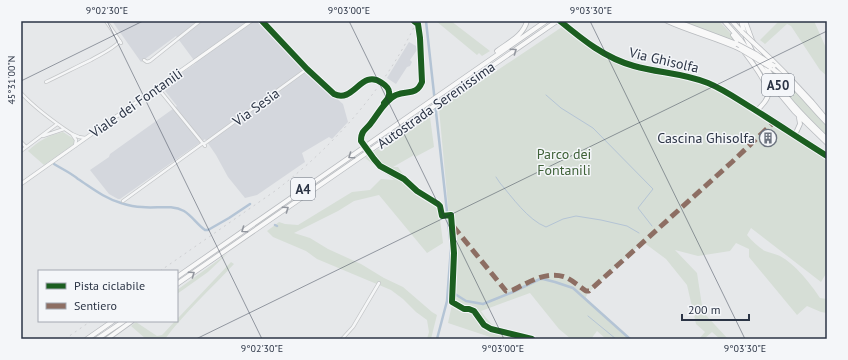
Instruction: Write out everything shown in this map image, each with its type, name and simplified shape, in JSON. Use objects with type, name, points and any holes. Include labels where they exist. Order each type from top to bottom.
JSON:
[{"type":"highway","points":[[476,69],[520,34],[525,28],[527,21]]},
{"type":"highway","name":"Autostrada Serenissima","points":[[178,275],[546,21]]},
{"type":"highway","name":"Autostrada Serenissima","points":[[178,283],[558,21]]},
{"type":"highway","name":"A50","points":[[667,21],[740,49],[772,67],[795,88],[827,122]]},
{"type":"highway","points":[[676,21],[737,44],[756,54],[772,67],[791,79]]},
{"type":"highway","points":[[720,21],[737,40],[767,88],[767,98],[757,111]]},
{"type":"highway","points":[[724,21],[744,43],[779,93],[799,118],[799,129],[794,135]]},
{"type":"highway","points":[[732,21],[791,79],[818,108],[827,122]]},
{"type":"highway","points":[[741,21],[746,38],[755,58]]},
{"type":"highway","name":"A50","points":[[745,21],[757,50],[774,80],[798,110],[827,139]]},
{"type":"highway","points":[[794,111],[827,143]]},
{"type":"highway","points":[[87,339],[112,322]]},
{"type":"highway","points":[[97,339],[122,322]]},
{"type":"highway","points":[[107,339],[131,322]]},
{"type":"main road","name":"Viale dei Fontanili","points":[[21,184],[251,21]]},
{"type":"street","points":[[46,82],[105,53],[121,42],[106,21]]},
{"type":"street","points":[[144,60],[148,62],[152,60],[200,21]]},
{"type":"street","points":[[262,21],[307,69],[334,94],[341,96]]},
{"type":"street","name":"Via Ghisolfa","points":[[558,21],[598,51],[616,60],[635,66],[701,80],[716,87],[757,111],[827,156]]},
{"type":"street","name":"Via Sesia","points":[[123,200],[204,144],[307,69]]},
{"type":"street","points":[[157,87],[204,144]]},
{"type":"street","points":[[21,94],[64,129],[79,137],[86,138]]},
{"type":"street","points":[[21,151],[57,124]]},
{"type":"street","points":[[42,136],[64,129]]},
{"type":"street","points":[[72,134],[76,140],[75,146]]},
{"type":"street","points":[[21,142],[26,147]]},
{"type":"street","points":[[342,339],[353,327],[379,283]]},
{"type":"shaded area","points":[[112,21],[262,21],[309,74],[343,104],[348,122],[332,139],[329,137],[302,153],[305,162],[257,195],[245,198],[228,177],[205,139],[118,199],[109,194],[90,170],[177,106],[162,87],[196,63],[176,36],[141,62]]},
{"type":"shaded area","points":[[409,42],[416,46],[417,50],[410,60],[412,62],[410,66],[407,67],[396,84],[387,78]]},
{"type":"green space","points":[[436,21],[451,21],[490,51],[482,56],[479,53],[477,55]]},
{"type":"green space","points":[[678,21],[719,21],[738,43]]},
{"type":"green space","points":[[779,21],[814,21],[827,50],[827,76],[820,70],[791,26],[787,24],[765,44],[760,40]]},
{"type":"green space","name":"Parco dei Fontanili","points":[[562,27],[609,57],[701,80],[802,141],[827,159],[827,272],[821,282],[751,228],[747,235],[762,249],[780,256],[797,269],[820,298],[827,299],[827,313],[807,306],[797,315],[749,257],[749,249],[736,243],[730,251],[698,256],[675,250],[697,273],[703,312],[728,339],[720,339],[712,332],[704,339],[699,339],[705,332],[696,324],[687,285],[666,259],[643,242],[588,293],[586,297],[631,339],[606,339],[597,331],[591,339],[571,339],[559,329],[530,293],[481,311],[494,326],[509,332],[537,339],[496,339],[448,323],[454,287],[451,285],[452,248],[439,109],[469,86],[471,88]]},
{"type":"green space","points":[[771,71],[794,90],[821,120],[827,127],[827,136],[783,89]]},
{"type":"green space","points":[[430,117],[434,147],[415,157],[414,155],[393,167],[398,167],[411,183],[438,203],[443,243],[427,253],[379,195],[354,201],[338,211],[294,233],[310,238],[328,249],[361,264],[384,278],[403,287],[437,315],[431,339],[427,339],[429,332],[427,320],[391,290],[317,259],[306,251],[273,237],[267,231],[279,222],[298,225],[352,192],[370,190],[381,179],[394,180],[365,158],[378,149],[381,151]]},
{"type":"green space","points":[[63,132],[74,139],[74,144],[44,165],[28,151],[44,139]]},
{"type":"green space","points":[[228,253],[208,272],[178,293],[178,289]]},
{"type":"green space","points":[[231,262],[234,264],[190,310],[165,339],[146,339],[131,326],[136,322],[157,336],[162,335],[174,322],[178,322],[178,318]]},
{"type":"waterway","points":[[426,21],[451,248],[447,301],[437,339]]},
{"type":"waterway","points":[[546,95],[561,108],[593,128],[653,189],[638,208],[652,226]]},
{"type":"waterway","points":[[54,164],[115,201],[133,206],[168,207],[179,209],[187,213],[205,230],[208,230],[229,218],[250,204]]},
{"type":"waterway","points":[[496,177],[527,214],[539,224],[546,227],[563,219],[576,216],[627,226],[639,233]]},
{"type":"waterway","points":[[455,294],[466,301],[483,304],[540,279],[555,282],[573,288],[630,339]]},
{"type":"waterway","points":[[588,316],[616,339]]},
{"type":"railway","points":[[161,270],[275,191],[318,155],[356,115],[374,93],[390,70],[417,21]]},
{"type":"railway","points":[[65,339],[90,322]]},
{"type":"marked path","points":[[453,226],[506,291],[513,290],[528,282],[549,275],[565,277],[586,291],[589,291],[732,162],[774,122]]},
{"type":"cycle path","points":[[262,21],[307,69],[334,94],[341,96],[347,94],[368,80],[375,80],[383,84],[388,89],[389,97],[384,103]]},
{"type":"cycle path","points":[[414,21],[418,24],[420,38],[422,82],[414,91],[396,95],[388,100],[361,135],[361,141],[380,166],[404,179],[417,191],[438,204],[440,206],[442,216],[451,215],[454,253],[452,302],[464,309],[474,311],[484,325],[491,329],[532,339]]},
{"type":"cycle path","points":[[560,21],[595,48],[623,63],[690,77],[714,86],[827,156]]},
{"type":"place","name":"Cascina Ghisolfa","points":[[768,138]]}]
